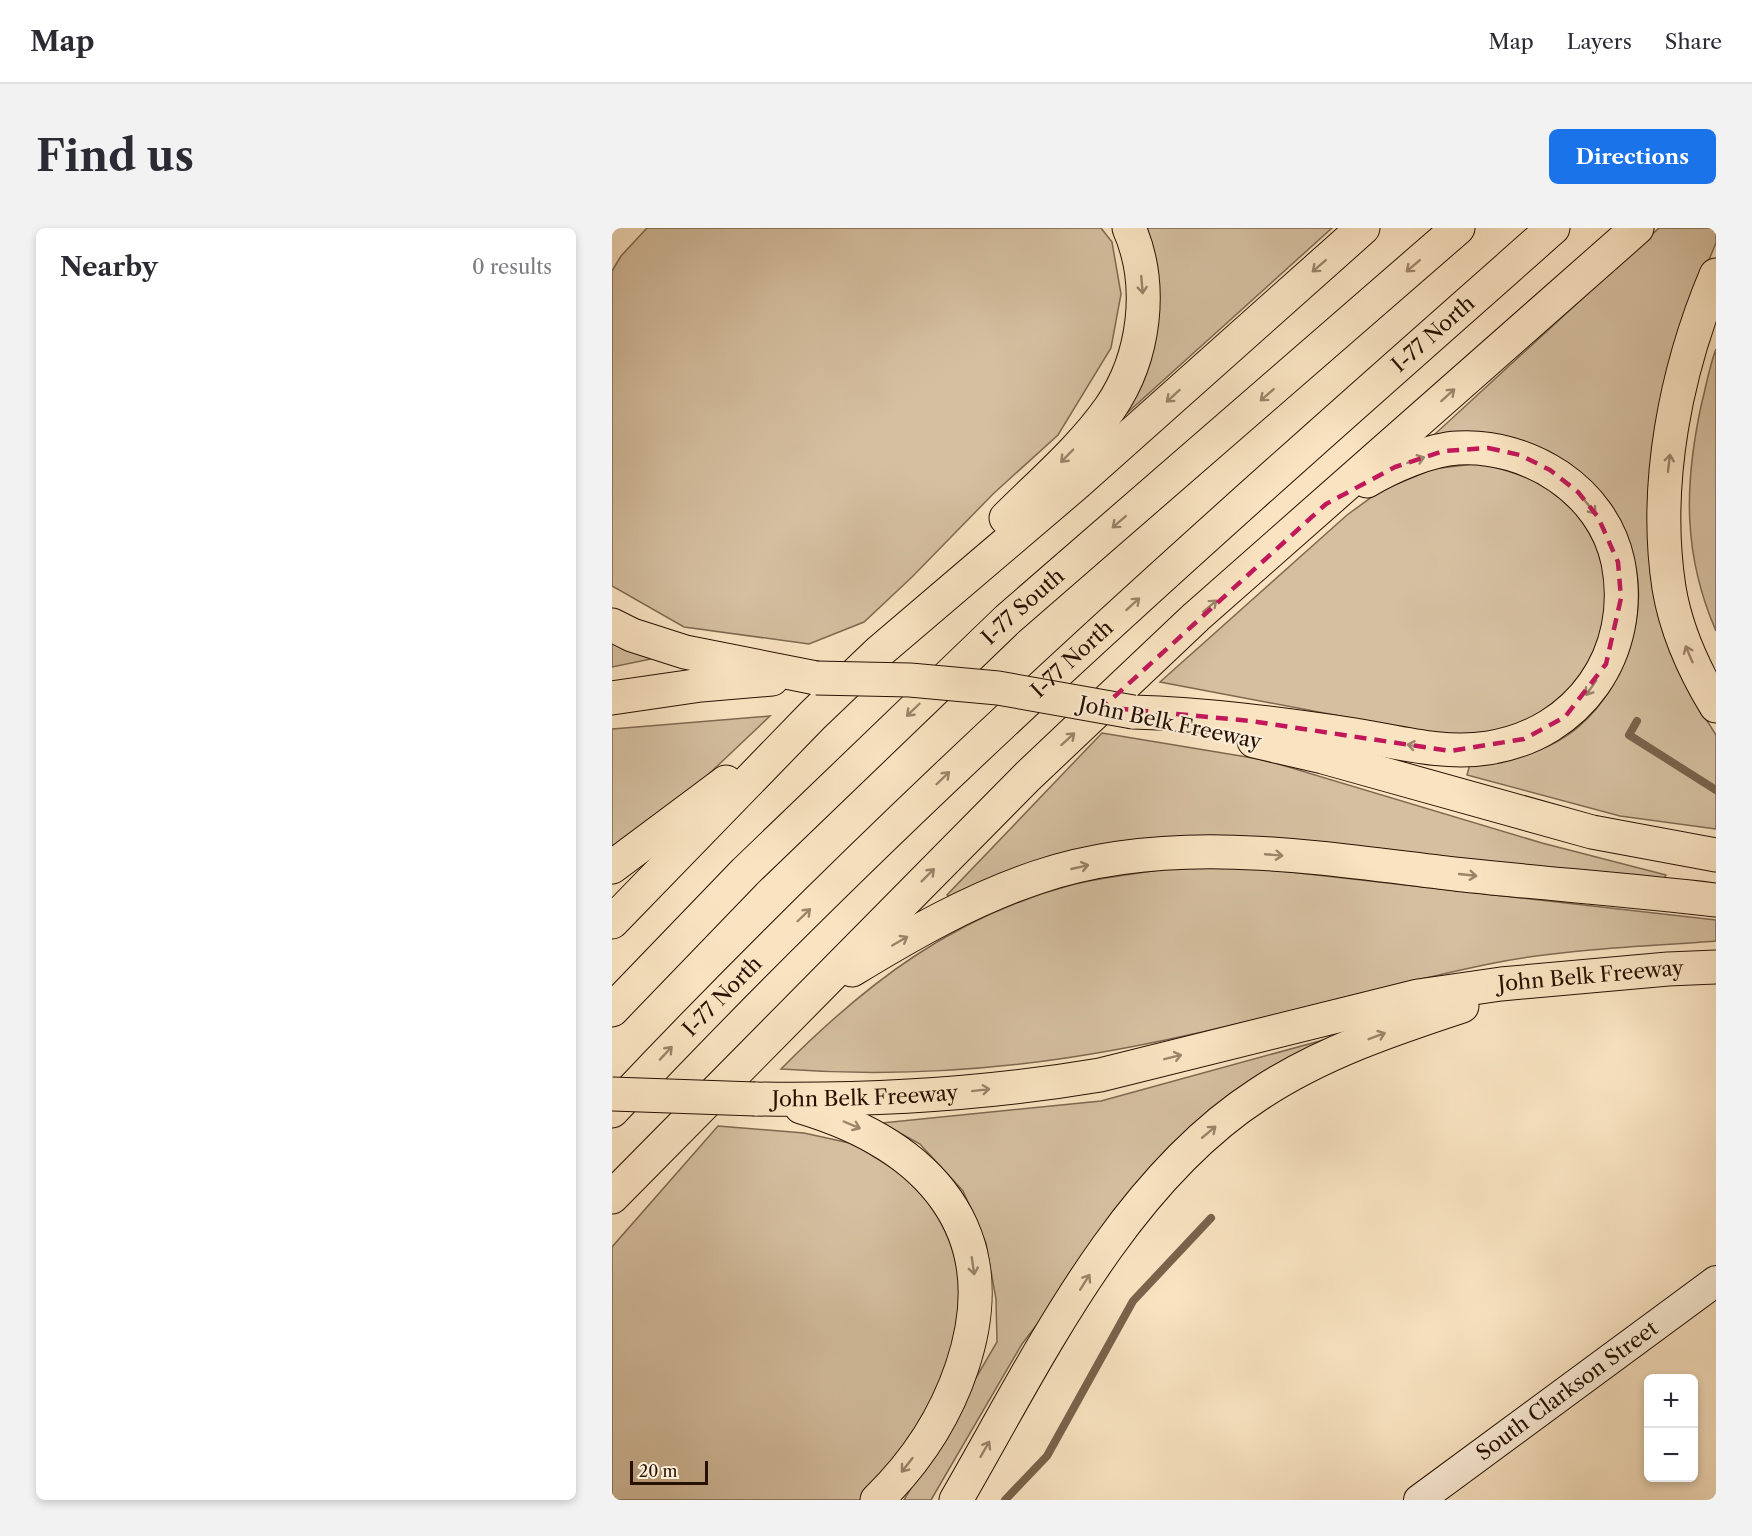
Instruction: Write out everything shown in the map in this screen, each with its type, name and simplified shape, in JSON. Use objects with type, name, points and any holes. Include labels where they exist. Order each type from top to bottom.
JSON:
[{"type":"highway","points":[[880,651],[915,611],[1099,423],[1120,391],[1140,337],[1144,299],[1141,265],[1129,228]]},
{"type":"highway","points":[[612,922],[813,715],[880,651],[1077,483],[1363,228]]},
{"type":"highway","name":"I-77 South","points":[[612,1010],[745,872],[1008,619],[1458,228]]},
{"type":"highway","name":"I-77 North","points":[[612,1111],[700,1017],[972,750],[1553,228]]},
{"type":"highway","points":[[612,1197],[798,1006],[1028,776],[1196,617],[1637,228]]},
{"type":"highway","points":[[1716,274],[1686,359],[1678,395],[1668,466],[1665,516],[1670,590],[1682,638],[1700,679],[1716,706]]},
{"type":"highway","points":[[1133,712],[1251,721],[1450,751],[1488,748],[1524,739],[1557,723],[1589,693],[1606,664],[1617,632],[1621,598],[1617,562],[1598,517],[1578,492],[1550,470],[1520,455],[1488,448],[1456,448],[1395,467],[1326,504]]},
{"type":"highway","points":[[612,626],[685,652],[816,678]]},
{"type":"highway","name":"John Belk Freeway","points":[[612,698],[701,685],[816,678],[910,680],[998,688],[1133,712],[1323,757],[1592,832],[1716,855]]},
{"type":"highway","points":[[612,867],[813,715]]},
{"type":"highway","points":[[798,1006],[903,938],[988,897],[1039,877],[1103,862],[1169,853],[1202,851],[1264,854],[1716,900]]},
{"type":"highway","name":"John Belk Freeway","points":[[612,1094],[820,1100],[968,1092],[1065,1081],[1101,1075],[1418,996],[1501,984],[1716,967]]},
{"type":"highway","points":[[956,1500],[1093,1270],[1136,1209],[1197,1142],[1260,1093],[1322,1058],[1414,1022],[1554,980]]},
{"type":"highway","points":[[755,1099],[825,1114],[888,1143],[919,1168],[945,1198],[969,1246],[974,1263],[976,1316],[954,1390],[927,1440],[877,1500]]},
{"type":"main road","name":"South Clarkson Street","points":[[1419,1500],[1716,1281]]},
{"type":"highlighted area","points":[[1488,448],[1520,455],[1550,470],[1578,492],[1598,517],[1618,562],[1621,598],[1606,664],[1565,717],[1524,739],[1450,751],[1251,721],[1103,707],[1326,504],[1395,467],[1444,451]]},
{"type":"shaded area","points":[[647,228],[1101,228],[1112,242],[1121,294],[1111,348],[1058,435],[993,494],[912,577],[864,622],[809,644],[684,627],[612,586],[612,271],[621,256]]},
{"type":"shaded area","points":[[1145,228],[1332,228],[1127,413],[1124,410]]},
{"type":"shaded area","points":[[1659,228],[1716,228],[1716,243],[1695,293],[1674,358],[1673,654],[1716,735],[1716,829],[1620,816],[1467,775],[1470,764],[1509,759],[1545,748],[1568,735],[1587,719],[1604,698],[1618,675],[1629,650],[1636,624],[1637,572],[1628,544],[1600,499],[1591,486],[1571,466],[1547,451],[1508,437],[1489,436],[1439,440],[1435,434]]},
{"type":"shaded area","points":[[1716,349],[1716,631],[1697,575],[1692,548],[1690,492],[1695,436]]},
{"type":"shaded area","points":[[1481,463],[1516,474],[1558,495],[1582,520],[1601,560],[1606,603],[1598,646],[1580,681],[1554,704],[1526,723],[1508,731],[1472,736],[1445,736],[1160,682],[1347,515],[1380,491],[1433,469]]},
{"type":"shaded area","points":[[612,640],[651,659],[612,667]]},
{"type":"shaded area","points":[[770,716],[672,809],[612,853],[612,729]]},
{"type":"shaded area","points":[[1102,733],[1265,760],[1542,843],[1666,875],[1661,885],[1299,843],[951,898],[947,895]]},
{"type":"shaded area","points":[[1170,868],[1255,868],[1716,920],[1716,941],[1602,949],[1517,959],[1173,1039],[1031,1063],[888,1072],[781,1069],[846,1008],[879,981],[950,935],[988,915],[1071,885]]},
{"type":"shaded area","points":[[1327,1039],[1239,1093],[1051,1306],[1022,1344],[931,1500],[904,1500],[997,1342],[996,1299],[986,1243],[963,1191],[920,1144],[882,1123],[1101,1101]]},
{"type":"shaded area","points":[[718,1126],[804,1133],[854,1144],[905,1176],[935,1209],[952,1246],[960,1280],[959,1330],[931,1411],[885,1475],[860,1500],[612,1500],[612,1247]]},
{"type":"waterway","points":[[1637,721],[1629,735],[1716,790]]},
{"type":"waterway","points":[[1005,1500],[1047,1456],[1133,1301],[1211,1218]]}]
